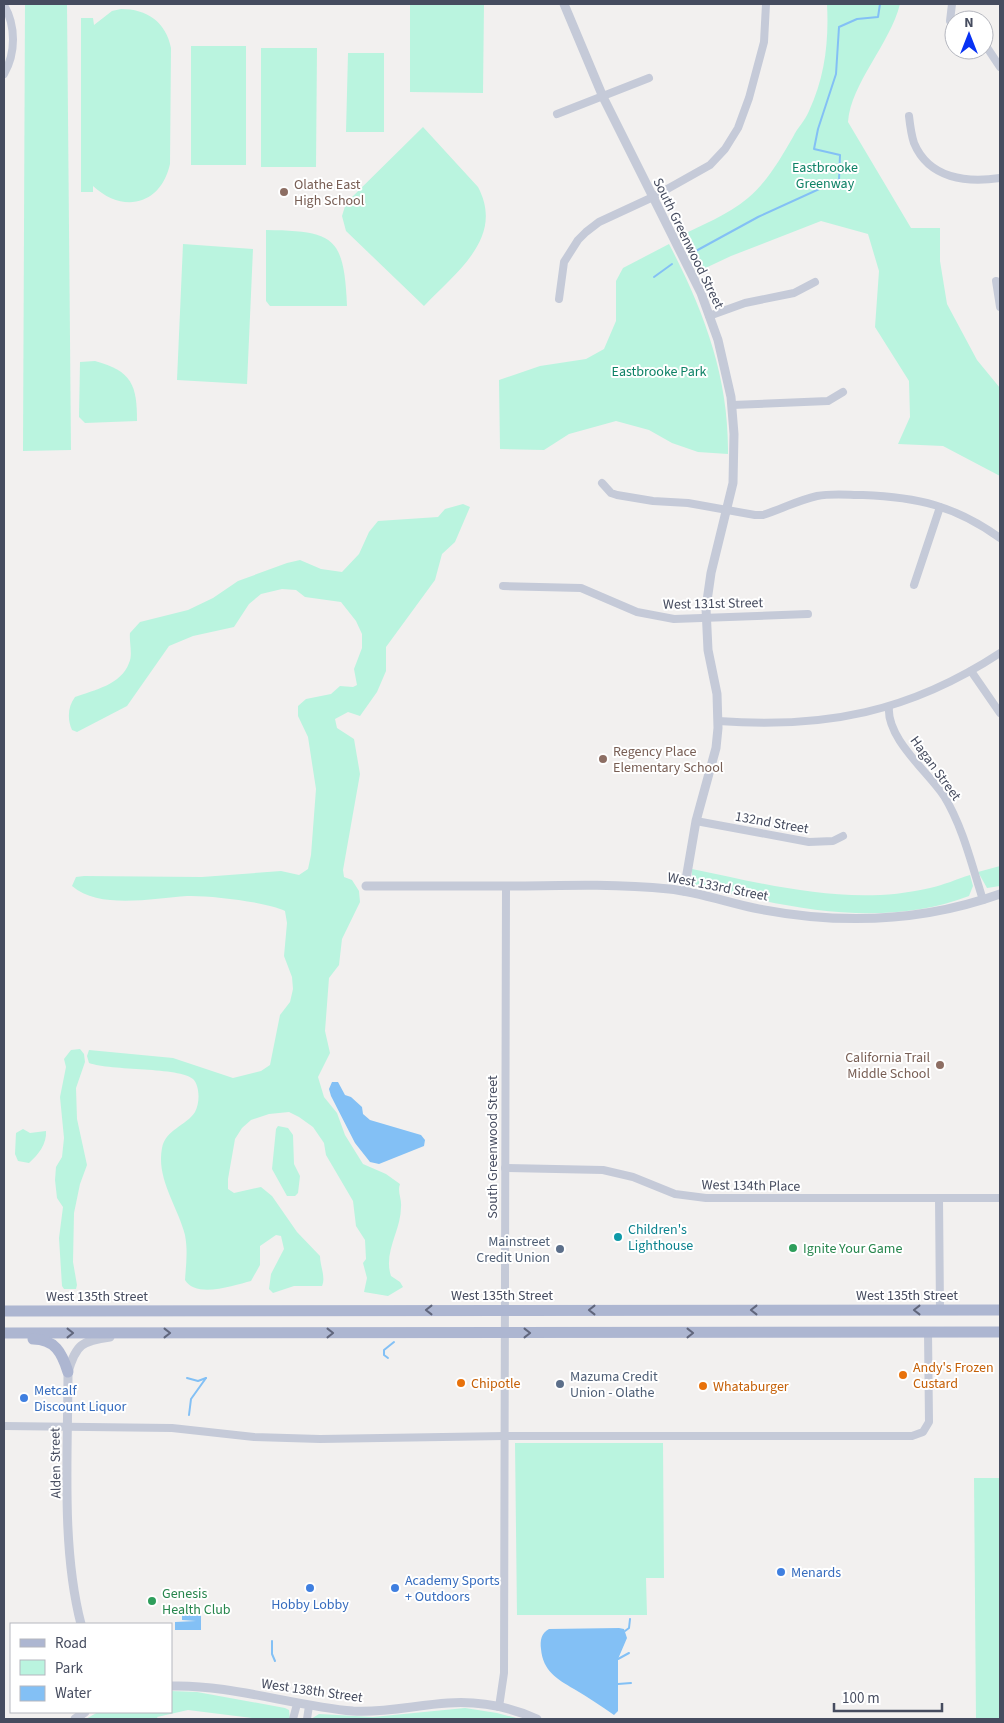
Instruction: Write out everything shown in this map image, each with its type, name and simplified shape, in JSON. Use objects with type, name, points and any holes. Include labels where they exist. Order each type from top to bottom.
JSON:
[{"type":"main road","name":"West 135th Street","points":[[4,1311],[1000,1310]]},
{"type":"main road","points":[[4,1333],[1000,1332]]},
{"type":"main road","points":[[4,1339],[46,1340],[58,1349],[68,1372]]},
{"type":"street","name":"South Greenwood Street","points":[[564,4],[602,97],[692,274],[709,316],[726,367],[732,405],[734,466],[728,510],[711,573],[706,617],[708,650],[717,694],[716,748],[696,821],[684,891]]},
{"type":"street","points":[[559,299],[564,262],[578,240],[599,222],[652,197],[710,165],[732,138],[744,113],[764,42],[766,4]]},
{"type":"street","points":[[4,5],[10,21],[13,39],[10,60],[4,74]]},
{"type":"street","points":[[557,114],[649,78]]},
{"type":"street","points":[[909,116],[917,147],[937,170],[963,180],[1000,178]]},
{"type":"street","points":[[996,281],[1000,307]]},
{"type":"street","points":[[709,316],[746,303],[794,293],[815,282]]},
{"type":"street","points":[[732,405],[828,401],[843,392]]},
{"type":"street","points":[[602,483],[612,493],[617,495],[653,501],[688,503],[728,510],[744,515],[763,516],[818,496],[837,494],[896,496],[922,500],[940,507],[969,519],[1000,538]]},
{"type":"street","points":[[914,586],[940,507]]},
{"type":"street","name":"West 131st Street","points":[[503,586],[581,588],[638,612],[674,619],[808,614]]},
{"type":"street","points":[[718,721],[763,724],[812,722],[851,717],[889,707],[934,690],[971,671],[1000,652]]},
{"type":"street","points":[[971,671],[1000,713]]},
{"type":"street","name":"Hagan Street","points":[[889,707],[888,716],[898,737],[944,797],[952,812],[983,900]]},
{"type":"street","name":"132nd Street","points":[[696,821],[809,842],[833,842],[843,836]]},
{"type":"street","name":"West 133rd Street","points":[[366,886],[618,885],[684,891],[788,914],[817,918],[863,920],[924,915],[1000,894]]},
{"type":"street","name":"South Greenwood Street","points":[[500,1707],[504,1672],[506,886]]},
{"type":"street","name":"West 134th Place","points":[[505,1168],[616,1172],[663,1191],[706,1198],[1000,1198]]},
{"type":"street","points":[[939,1198],[940,1310]]},
{"type":"street","points":[[4,1426],[172,1428],[289,1439],[504,1436],[912,1436],[923,1432],[929,1422],[928,1332]]},
{"type":"street","name":"Alden Street","points":[[81,1623],[74,1592],[69,1553],[68,1372],[76,1350],[82,1344],[118,1333]]},
{"type":"street","name":"West 138th Street","points":[[172,1686],[227,1691],[309,1706],[369,1712],[449,1703],[500,1707],[537,1719]]},
{"type":"street","points":[[293,1719],[297,1704]]},
{"type":"street","points":[[307,1719],[309,1706]]},
{"type":"green space","points":[[25,4],[67,4],[71,450],[23,451]]},
{"type":"green space","points":[[410,4],[484,4],[483,93],[410,92]]},
{"type":"green space","name":"Eastbrooke Greenway","points":[[827,4],[900,4],[888,34],[856,93],[848,122],[911,228],[940,228],[940,261],[947,304],[977,360],[1000,388],[1000,476],[943,446],[898,444],[910,417],[909,381],[875,327],[879,271],[868,234],[821,221],[731,256],[697,272],[679,237],[723,215],[748,198],[761,185],[778,161],[807,115],[819,85],[825,59]]},
{"type":"green space","points":[[121,9],[139,11],[154,19],[165,31],[171,48],[170,164],[165,178],[158,189],[150,196],[139,201],[128,202],[116,200],[105,195],[93,186],[93,192],[81,192],[81,18],[93,18],[94,25],[112,11]]},
{"type":"green space","points":[[191,46],[246,46],[246,165],[191,165]]},
{"type":"green space","points":[[261,48],[317,48],[316,167],[261,167]]},
{"type":"green space","points":[[348,53],[384,53],[384,132],[346,132]]},
{"type":"green space","points":[[423,127],[478,187],[485,205],[485,222],[481,238],[473,253],[424,306],[346,231],[342,216],[346,203]]},
{"type":"green space","points":[[266,230],[307,232],[321,236],[331,242],[338,251],[343,265],[347,306],[270,306],[266,301]]},
{"type":"green space","points":[[183,244],[253,249],[247,384],[177,380]]},
{"type":"green space","name":"Eastbrooke Park","points":[[669,244],[693,294],[712,345],[724,398],[728,454],[698,452],[672,443],[649,430],[616,421],[569,434],[544,450],[500,449],[499,380],[540,366],[586,359],[604,349],[616,321],[616,281],[623,268]]},
{"type":"green space","points":[[95,361],[117,370],[130,381],[136,398],[137,421],[85,423],[79,417],[80,362]]},
{"type":"green space","points":[[463,504],[470,507],[455,542],[442,554],[435,580],[386,647],[386,671],[377,692],[360,716],[348,712],[335,719],[337,728],[354,739],[360,774],[343,870],[344,877],[352,880],[359,891],[360,902],[342,939],[339,965],[329,978],[325,1031],[330,1053],[318,1077],[324,1097],[337,1113],[345,1135],[363,1164],[386,1174],[400,1184],[400,1216],[389,1258],[389,1267],[391,1276],[400,1282],[403,1287],[388,1296],[364,1292],[367,1278],[363,1263],[366,1259],[365,1240],[356,1226],[353,1201],[326,1155],[324,1143],[313,1127],[289,1112],[269,1114],[251,1120],[242,1128],[235,1139],[228,1189],[234,1193],[261,1187],[272,1196],[297,1232],[320,1256],[322,1286],[294,1286],[273,1293],[269,1289],[271,1274],[284,1249],[281,1236],[276,1235],[260,1246],[260,1265],[251,1281],[216,1289],[198,1289],[190,1286],[185,1280],[187,1252],[185,1235],[165,1182],[161,1159],[162,1148],[168,1136],[195,1112],[198,1104],[197,1086],[193,1079],[186,1075],[99,1065],[89,1063],[87,1056],[89,1050],[173,1058],[233,1078],[261,1071],[270,1065],[280,1015],[290,1002],[293,989],[292,977],[284,956],[287,923],[285,911],[252,902],[209,897],[187,896],[128,901],[112,900],[97,898],[72,886],[76,877],[84,876],[202,877],[281,871],[299,875],[308,869],[311,855],[316,789],[308,737],[298,716],[298,706],[306,699],[331,694],[340,686],[353,687],[357,685],[354,669],[362,648],[362,634],[356,621],[341,602],[305,597],[296,590],[282,589],[261,594],[249,604],[234,627],[193,636],[169,646],[127,706],[77,732],[72,730],[69,721],[71,704],[75,697],[106,686],[120,677],[131,656],[130,633],[140,622],[188,610],[213,598],[238,581],[287,563],[300,560],[321,569],[342,572],[359,554],[369,532],[378,521],[438,517],[445,509]]},
{"type":"green space","points":[[1000,866],[1000,886],[987,888],[978,872]]},
{"type":"green space","points":[[692,869],[780,887],[840,895],[900,893],[935,887],[970,875],[973,886],[969,896],[935,906],[901,912],[832,912],[763,901],[696,885],[692,879]]},
{"type":"green space","points":[[80,1049],[84,1054],[85,1062],[76,1088],[77,1119],[87,1165],[80,1184],[74,1213],[73,1262],[77,1285],[76,1289],[64,1289],[62,1286],[59,1238],[63,1207],[57,1198],[55,1180],[56,1167],[62,1157],[64,1138],[60,1097],[66,1067],[64,1059],[71,1050]]},
{"type":"green space","points":[[278,1126],[288,1128],[293,1135],[294,1164],[300,1176],[298,1193],[295,1196],[287,1196],[272,1169],[276,1129]]},
{"type":"green space","points":[[23,1129],[30,1133],[46,1131],[41,1149],[29,1163],[18,1161],[15,1154],[16,1133]]},
{"type":"green space","points":[[515,1443],[663,1443],[664,1578],[646,1578],[647,1615],[517,1615]]},
{"type":"green space","points":[[974,1478],[1000,1478],[1000,1719],[976,1719]]},
{"type":"green space","points":[[172,1691],[197,1692],[285,1708],[289,1710],[290,1719],[261,1719],[188,1710],[157,1717],[158,1719],[86,1719],[96,1713],[172,1713]]},
{"type":"green space","points":[[465,1708],[520,1719],[311,1719],[319,1714],[373,1717]]},
{"type":"water","points":[[332,1082],[338,1082],[345,1095],[351,1097],[362,1107],[363,1114],[370,1120],[421,1135],[425,1140],[424,1146],[379,1164],[370,1162],[355,1143],[331,1096],[329,1089]]},
{"type":"water","points":[[182,1613],[201,1613],[201,1630],[175,1630],[175,1622],[196,1621],[182,1620]]},
{"type":"water","points":[[549,1629],[624,1629],[627,1638],[618,1659],[618,1711],[614,1715],[552,1674],[542,1657],[541,1643],[543,1635]]},
{"type":"waterway","points":[[694,252],[758,217],[839,180],[840,155],[814,149],[818,129],[836,74],[839,27],[857,19],[878,17],[880,4]]},
{"type":"waterway","points":[[654,277],[672,264]]},
{"type":"waterway","points":[[388,1358],[384,1355],[384,1350],[394,1342]]},
{"type":"waterway","points":[[187,1378],[198,1381],[206,1378]]},
{"type":"waterway","points":[[189,1415],[191,1399],[206,1378]]},
{"type":"waterway","points":[[625,1631],[629,1628],[630,1619]]},
{"type":"waterway","points":[[272,1641],[272,1654],[275,1661]]},
{"type":"waterway","points":[[618,1659],[629,1653]]},
{"type":"waterway","points":[[618,1684],[631,1683]]},
{"type":"place","name":"Olathe East High School","points":[[284,192]]},
{"type":"place","name":"Regency Place Elementary School","points":[[603,759]]},
{"type":"place","name":"California Trail Middle School","points":[[940,1065]]},
{"type":"place","name":"Children's Lighthouse","points":[[618,1237]]},
{"type":"place","name":"Ignite Your Game","points":[[793,1248]]},
{"type":"place","name":"Mainstreet Credit Union","points":[[560,1249]]},
{"type":"place","name":"Andy's Frozen Custard","points":[[903,1375]]},
{"type":"place","name":"Chipotle","points":[[461,1383]]},
{"type":"place","name":"Mazuma Credit Union - Olathe","points":[[560,1384]]},
{"type":"place","name":"Whataburger","points":[[703,1386]]},
{"type":"place","name":"Metcalf Discount Liquor","points":[[24,1398]]},
{"type":"place","name":"Menards","points":[[781,1572]]},
{"type":"place","name":"Hobby Lobby","points":[[310,1588]]},
{"type":"place","name":"Academy Sports + Outdoors","points":[[395,1588]]},
{"type":"place","name":"Genesis Health Club","points":[[152,1601]]}]
